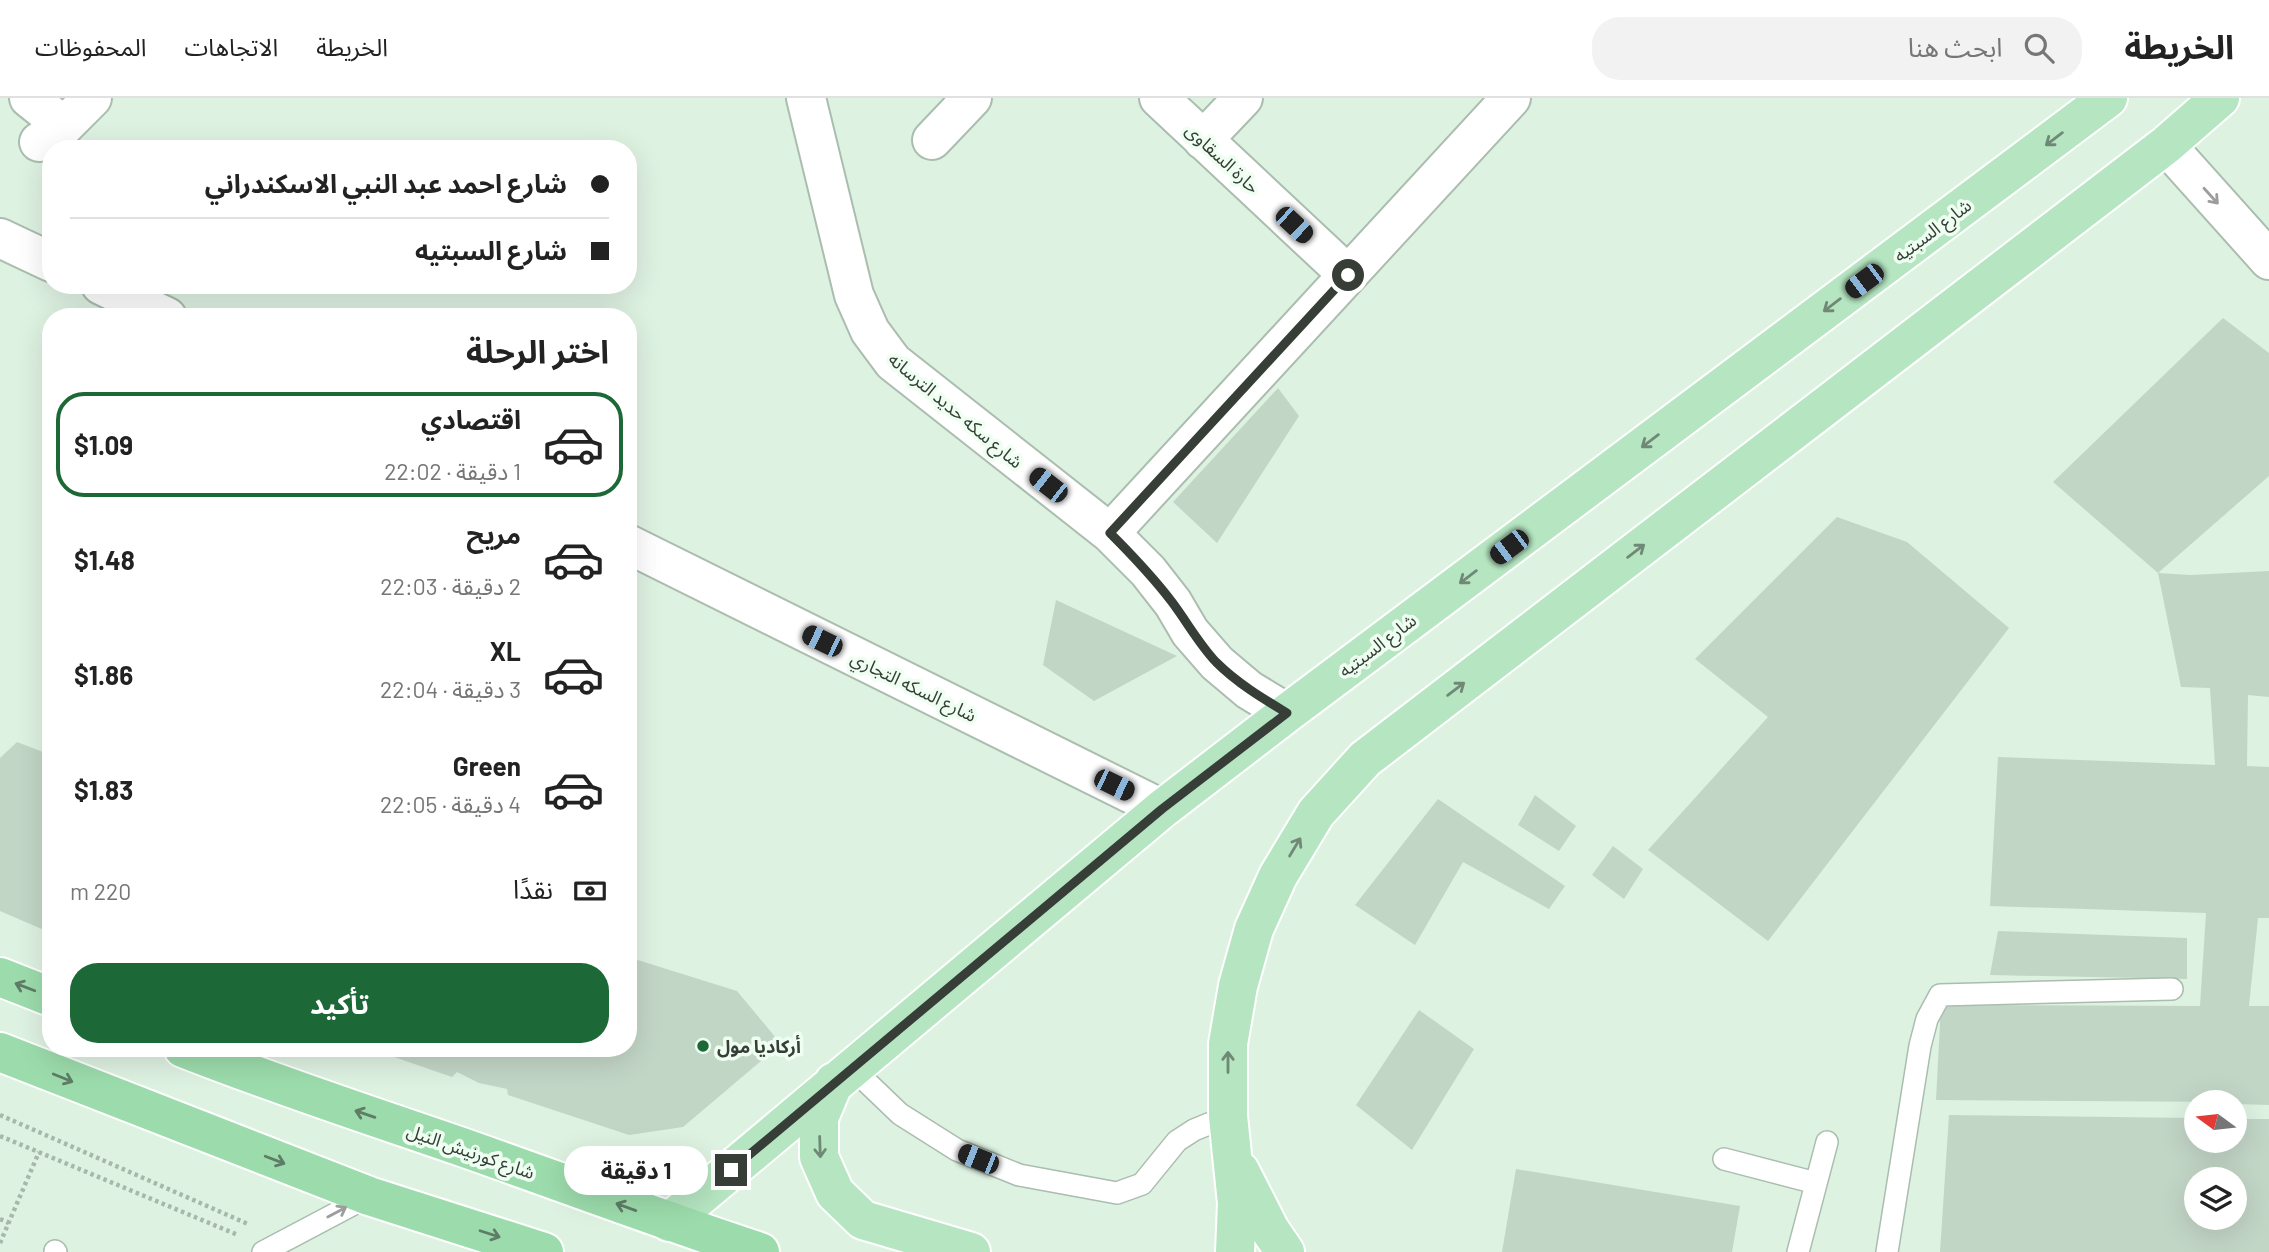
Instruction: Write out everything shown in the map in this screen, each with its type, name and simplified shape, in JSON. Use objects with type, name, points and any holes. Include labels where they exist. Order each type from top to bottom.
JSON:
[{"type":"highway","points":[[0,977],[42,993]]},
{"type":"highway","points":[[0,1052],[369,1196],[544,1252]]},
{"type":"highway","name":"شارع كورنيش النيل","points":[[206,1057],[760,1252]]},
{"type":"main road","name":"شارع السبتيه","points":[[669,1222],[1162,809],[2108,98]]},
{"type":"main road","points":[[1235,1252],[1237,1203],[1230,1153],[1228,1044],[1238,986],[1254,929],[1278,876],[1316,813],[1365,759],[2166,145],[2220,98]]},
{"type":"main road","points":[[843,1075],[819,1118],[819,1157],[835,1193],[863,1220],[971,1252]]},
{"type":"main road","points":[[1230,1153],[1270,1230],[1285,1252]]},
{"type":"street","points":[[29,98],[51,134],[92,98]]},
{"type":"street","name":"شارع سكه حديد الترسانه","points":[[806,98],[855,295],[870,331],[893,362],[1110,533],[1148,571],[1173,603],[1190,632],[1217,663],[1249,690],[1287,713]]},
{"type":"street","points":[[932,140],[972,98]]},
{"type":"street","name":"حارة السقاوى","points":[[1159,98],[1348,275]]},
{"type":"street","points":[[1203,140],[1243,98]]},
{"type":"street","points":[[1110,533],[1511,98]]},
{"type":"street","points":[[2166,145],[2269,260]]},
{"type":"street","points":[[0,237],[42,258]]},
{"type":"street","points":[[120,294],[148,308]]},
{"type":"street","name":"شارع السكه التجاري","points":[[637,548],[1162,809]]},
{"type":"lane","points":[[1887,1252],[1920,1046],[1927,1019],[1940,995],[2172,989]]},
{"type":"lane","points":[[843,1075],[957,1150],[1019,1175],[1117,1193],[1142,1184],[1177,1140],[1228,1116]]},
{"type":"lane","points":[[1798,1252],[1827,1142]]},
{"type":"lane","points":[[1724,1158],[1816,1183]]},
{"type":"lane","points":[[273,1247],[369,1196]]},
{"type":"path","points":[[0,1115],[273,1247]]},
{"type":"path","points":[[0,1136],[273,1247]]},
{"type":"path","points":[[0,1242],[40,1152]]},
{"type":"path","points":[[0,1219],[9,1223]]},
{"type":"building","points":[[2223,318],[2269,353],[2269,476],[2158,573],[2053,482]]},
{"type":"building","points":[[1278,388],[1299,416],[1217,543],[1173,502]]},
{"type":"building","points":[[1837,517],[1907,542],[2009,628],[1768,941],[1648,850],[1768,717],[1695,659]]},
{"type":"building","points":[[2269,571],[2269,697],[2248,695],[2247,766],[2269,767],[2269,918],[2258,918],[2249,1006],[2269,1006],[2269,1105],[2247,1104],[2247,1090],[2184,1090],[2184,1102],[1936,1100],[1941,1005],[2200,1006],[2206,913],[1990,906],[1998,757],[2215,765],[2210,688],[2181,687],[2158,573],[2191,575]]},
{"type":"building","points":[[1056,600],[1177,656],[1094,701],[1043,665]]},
{"type":"building","points":[[17,742],[42,752],[42,929],[0,911],[0,758]]},
{"type":"building","points":[[1535,795],[1576,826],[1559,851],[1518,825]]},
{"type":"building","points":[[1438,799],[1565,886],[1549,909],[1463,862],[1415,945],[1355,905]]},
{"type":"building","points":[[1613,846],[1643,869],[1624,899],[1592,875]]},
{"type":"building","points":[[1998,931],[2187,938],[2187,979],[1990,975]]},
{"type":"building","name":"أركاديا مول","points":[[637,960],[737,991],[781,1044],[683,1127],[629,1135],[508,1095],[507,1089],[479,1083],[457,1072],[452,1077],[394,1057],[637,1057]]},
{"type":"building","points":[[1419,1010],[1474,1049],[1412,1150],[1356,1105]]},
{"type":"building","points":[[1949,1115],[2184,1118],[2184,1153],[2247,1153],[2247,1119],[2269,1119],[2269,1252],[1940,1252]]},
{"type":"building","points":[[1516,1169],[1740,1206],[1732,1252],[1502,1252]]},
{"type":"place","name":"أركاديا مول","points":[[703,1046]]},
{"type":"route","points":[[731,1170],[1162,809],[1287,713],[1249,690],[1217,663],[1190,632],[1173,603],[1148,571],[1110,533],[1348,275]]}]
